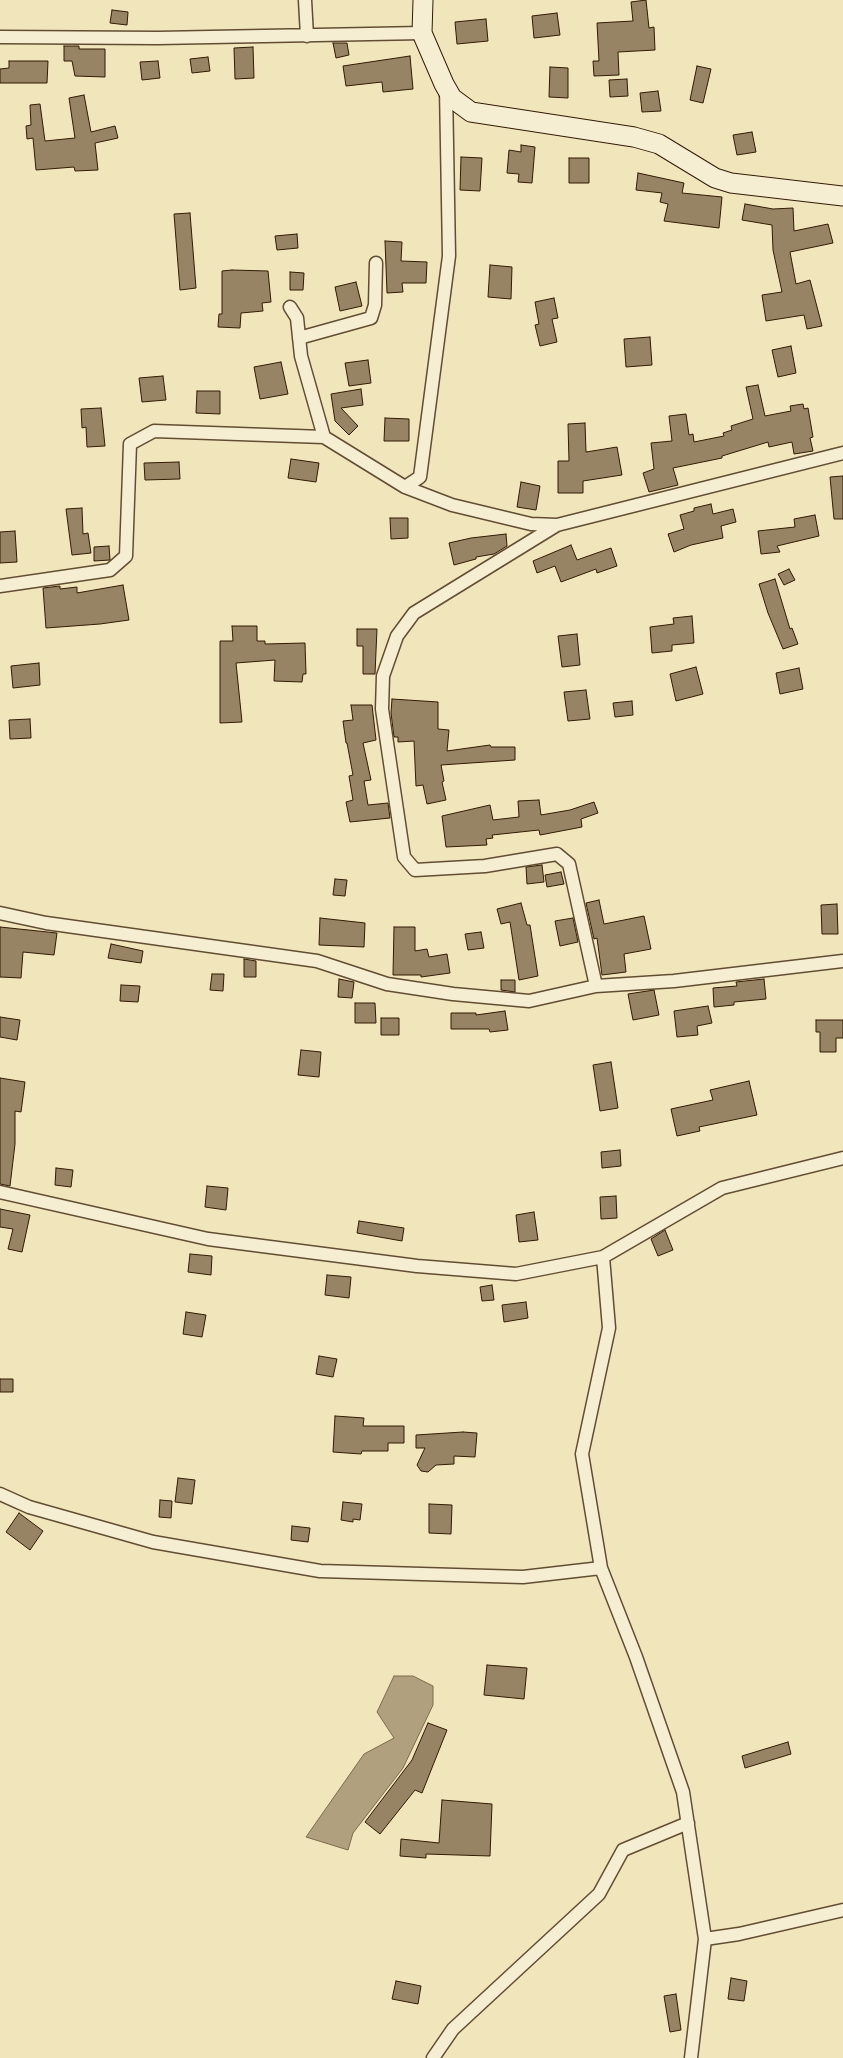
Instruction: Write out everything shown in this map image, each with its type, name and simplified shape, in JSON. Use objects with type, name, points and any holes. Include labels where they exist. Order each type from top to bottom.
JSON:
[{"type":"main road","points":[[423,0],[422,33],[446,88],[461,106],[477,114],[634,137],[659,144],[715,178],[731,183],[843,196]]},
{"type":"street","points":[[305,0],[307,36]]},
{"type":"street","points":[[0,37],[307,36],[422,33]]},
{"type":"street","points":[[406,487],[420,477],[449,256],[446,88]]},
{"type":"street","points":[[299,338],[371,318],[375,305],[376,263]]},
{"type":"street","points":[[290,307],[296,318],[301,356],[324,437]]},
{"type":"street","points":[[0,586],[110,570],[126,556],[130,444],[154,431],[324,437],[406,487],[452,505],[531,524],[557,525],[843,453]]},
{"type":"street","points":[[557,525],[414,613],[397,636],[383,676],[382,708],[404,857],[415,870],[485,866],[557,854],[569,864],[596,986]]},
{"type":"street","points":[[0,913],[46,923],[317,961],[387,984],[453,994],[529,1001],[596,986],[674,981],[843,961]]},
{"type":"street","points":[[0,1192],[208,1239],[417,1266],[516,1274],[603,1257],[722,1188],[843,1158]]},
{"type":"street","points":[[603,1257],[608,1328],[582,1454],[601,1568],[636,1657],[683,1792],[705,1939],[691,2058]]},
{"type":"street","points":[[0,1494],[28,1507],[153,1542],[320,1571],[523,1577],[601,1568]]},
{"type":"street","points":[[433,2058],[453,2029],[599,1894],[623,1850],[688,1823]]},
{"type":"street","points":[[705,1939],[739,1934],[843,1910]]},
{"type":"shaded area","points":[[394,1676],[413,1676],[433,1686],[433,1705],[403,1768],[353,1833],[348,1850],[306,1837],[364,1754],[394,1738],[377,1712]]},
{"type":"building","points":[[646,0],[649,28],[654,27],[655,50],[618,52],[619,75],[594,76],[593,61],[599,61],[597,23],[633,21],[631,2]]},
{"type":"building","points":[[112,10],[128,12],[127,25],[110,23]]},
{"type":"building","points":[[557,13],[560,35],[534,38],[532,16]]},
{"type":"building","points":[[486,19],[488,41],[457,44],[455,22]]},
{"type":"building","points":[[333,43],[347,43],[349,55],[336,58]]},
{"type":"building","points":[[64,46],[79,46],[79,49],[105,49],[105,77],[75,76],[72,61],[64,61]]},
{"type":"building","points":[[253,47],[254,78],[235,79],[234,48]]},
{"type":"building","points":[[410,56],[413,89],[383,92],[382,82],[346,86],[343,66]]},
{"type":"building","points":[[208,57],[210,71],[192,73],[190,59]]},
{"type":"building","points":[[9,61],[48,61],[47,83],[0,83],[0,69],[9,68]]},
{"type":"building","points":[[158,61],[160,78],[142,80],[140,62]]},
{"type":"building","points":[[697,66],[711,69],[703,103],[690,100]]},
{"type":"building","points":[[550,67],[568,68],[568,98],[549,97]]},
{"type":"building","points":[[627,79],[628,96],[610,97],[609,80]]},
{"type":"building","points":[[658,91],[661,111],[642,112],[640,93]]},
{"type":"building","points":[[84,95],[91,132],[115,126],[118,138],[95,143],[98,170],[75,171],[74,167],[36,170],[33,138],[27,139],[26,126],[31,125],[30,105],[40,104],[45,141],[75,138],[69,98]]},
{"type":"building","points":[[752,132],[756,152],[737,155],[733,135]]},
{"type":"building","points":[[521,145],[535,147],[532,183],[518,182],[519,174],[507,173],[509,150],[521,152]]},
{"type":"building","points":[[461,157],[482,158],[480,191],[460,190]]},
{"type":"building","points":[[569,158],[589,158],[589,183],[569,183]]},
{"type":"building","points":[[638,173],[684,183],[682,193],[722,197],[719,228],[664,221],[668,204],[660,202],[662,193],[636,190]]},
{"type":"building","points":[[745,204],[773,209],[793,208],[794,231],[828,224],[833,243],[790,252],[796,284],[810,280],[822,326],[807,329],[804,315],[766,321],[762,295],[782,292],[773,250],[772,225],[742,220]]},
{"type":"building","points":[[190,213],[196,288],[180,290],[174,214]]},
{"type":"building","points":[[297,234],[298,248],[277,250],[275,236]]},
{"type":"building","points":[[385,241],[402,242],[401,261],[427,262],[426,283],[402,283],[403,292],[387,293]]},
{"type":"building","points":[[490,265],[512,267],[511,299],[488,297]]},
{"type":"building","points":[[222,271],[268,271],[271,302],[262,303],[263,311],[241,313],[240,328],[218,327],[219,314],[222,314]]},
{"type":"building","points":[[290,272],[304,273],[303,290],[290,290]]},
{"type":"building","points":[[356,282],[362,306],[340,311],[335,287]]},
{"type":"building","points":[[554,298],[558,318],[552,319],[557,342],[540,346],[535,325],[539,324],[535,302]]},
{"type":"building","points":[[650,337],[652,365],[626,367],[624,339]]},
{"type":"building","points":[[791,346],[796,373],[778,377],[772,350]]},
{"type":"building","points":[[368,360],[371,383],[349,386],[345,363]]},
{"type":"building","points":[[281,362],[288,394],[260,399],[254,367]]},
{"type":"building","points":[[163,376],[166,400],[142,402],[139,378]]},
{"type":"building","points":[[758,385],[765,416],[791,411],[790,406],[803,404],[804,409],[808,408],[813,437],[810,438],[813,451],[794,454],[792,442],[769,447],[768,442],[722,456],[722,458],[673,468],[678,485],[649,492],[643,473],[654,469],[651,443],[672,441],[669,416],[686,414],[689,435],[693,434],[694,442],[724,436],[723,433],[732,430],[731,426],[753,419],[746,387]]},
{"type":"building","points":[[361,389],[363,405],[341,408],[358,426],[349,435],[335,421],[331,394]]},
{"type":"building","points":[[197,391],[220,391],[220,414],[196,413]]},
{"type":"building","points":[[101,408],[105,446],[87,447],[86,427],[82,428],[81,409]]},
{"type":"building","points":[[385,418],[409,419],[409,441],[384,441]]},
{"type":"building","points":[[585,423],[586,452],[617,447],[622,475],[583,481],[583,493],[558,493],[558,461],[569,461],[568,424]]},
{"type":"building","points":[[291,459],[319,463],[316,482],[288,478]]},
{"type":"building","points":[[179,462],[180,479],[145,480],[144,463]]},
{"type":"building","points":[[843,476],[843,519],[834,519],[830,477]]},
{"type":"building","points":[[521,482],[540,486],[536,510],[517,507]]},
{"type":"building","points":[[711,504],[713,514],[733,509],[736,522],[721,526],[723,538],[691,545],[674,552],[668,534],[684,529],[680,515],[694,511],[694,508]]},
{"type":"building","points":[[82,508],[83,534],[88,533],[91,553],[72,555],[66,509]]},
{"type":"building","points":[[815,515],[819,536],[777,546],[780,552],[761,554],[758,531],[795,527],[794,519]]},
{"type":"building","points":[[390,518],[408,518],[408,538],[391,539]]},
{"type":"building","points":[[15,531],[17,562],[0,563],[0,532]]},
{"type":"building","points":[[506,534],[507,546],[494,554],[476,557],[476,559],[454,565],[449,543],[471,538]]},
{"type":"building","points":[[571,545],[577,560],[611,548],[617,566],[597,573],[596,569],[561,582],[555,566],[537,573],[533,561]]},
{"type":"building","points":[[109,546],[110,560],[94,561],[94,547]]},
{"type":"building","points":[[789,569],[795,580],[784,585],[778,574]]},
{"type":"building","points":[[775,579],[790,629],[792,628],[798,644],[783,649],[768,613],[759,584]]},
{"type":"building","points":[[123,585],[129,620],[46,628],[43,588],[77,587],[77,593]]},
{"type":"building","points":[[692,616],[694,643],[672,645],[672,651],[652,653],[650,627],[674,624],[673,618]]},
{"type":"building","points":[[232,626],[257,626],[257,641],[265,641],[265,644],[305,643],[306,674],[303,674],[302,682],[274,681],[275,660],[236,663],[242,722],[220,723],[220,641],[233,641]]},
{"type":"building","points":[[357,629],[377,629],[375,674],[363,674],[363,646],[357,646]]},
{"type":"building","points":[[577,634],[580,665],[562,667],[558,636]]},
{"type":"building","points":[[39,663],[40,685],[13,688],[11,666]]},
{"type":"building","points":[[696,667],[703,694],[676,701],[670,674]]},
{"type":"building","points":[[799,668],[803,689],[780,694],[776,673]]},
{"type":"building","points":[[586,690],[590,719],[568,721],[564,692]]},
{"type":"building","points":[[392,699],[438,702],[438,729],[449,730],[447,751],[490,745],[491,747],[515,747],[515,760],[441,765],[446,800],[427,804],[423,785],[416,786],[414,741],[398,742],[398,737],[394,737],[391,713]]},
{"type":"building","points":[[632,701],[633,715],[615,717],[613,703]]},
{"type":"building","points":[[351,705],[372,705],[376,740],[363,743],[371,780],[364,781],[368,805],[388,803],[390,818],[350,822],[346,802],[353,800],[349,776],[353,775],[343,721],[353,720]]},
{"type":"building","points":[[30,719],[31,738],[10,739],[9,720]]},
{"type":"building","points":[[539,800],[541,815],[570,810],[594,802],[598,813],[581,819],[582,827],[540,835],[539,830],[492,835],[493,838],[486,839],[487,845],[446,847],[442,816],[490,805],[493,820],[519,817],[518,801]]},
{"type":"building","points":[[542,865],[544,882],[527,884],[526,867]]},
{"type":"building","points":[[561,872],[564,884],[547,887],[545,875]]},
{"type":"building","points":[[335,879],[347,880],[345,896],[333,895]]},
{"type":"building","points":[[599,900],[604,924],[644,916],[651,949],[624,954],[626,972],[602,975],[597,938],[594,939],[586,903]]},
{"type":"building","points":[[521,903],[527,925],[530,925],[538,976],[519,980],[510,922],[501,924],[497,909]]},
{"type":"building","points":[[837,904],[838,934],[822,934],[821,905]]},
{"type":"building","points":[[320,918],[365,923],[364,947],[319,945]]},
{"type":"building","points":[[573,918],[578,942],[560,946],[555,921]]},
{"type":"building","points":[[0,927],[57,933],[54,955],[23,952],[21,978],[0,977]]},
{"type":"building","points":[[394,927],[415,927],[415,951],[427,949],[429,957],[447,954],[450,973],[421,977],[421,975],[393,975]]},
{"type":"building","points":[[481,932],[484,948],[468,950],[465,934]]},
{"type":"building","points":[[111,944],[143,951],[141,963],[108,958]]},
{"type":"building","points":[[244,959],[256,961],[256,977],[244,977]]},
{"type":"building","points":[[212,974],[224,974],[223,991],[210,990]]},
{"type":"building","points":[[339,979],[354,982],[352,998],[338,997]]},
{"type":"building","points":[[764,979],[766,999],[734,1002],[734,1005],[714,1007],[713,988],[737,986],[736,982]]},
{"type":"building","points":[[501,980],[515,980],[515,992],[501,990]]},
{"type":"building","points":[[121,985],[140,986],[138,1002],[120,1001]]},
{"type":"building","points":[[654,990],[659,1015],[633,1020],[628,994]]},
{"type":"building","points":[[355,1003],[375,1003],[376,1023],[355,1023]]},
{"type":"building","points":[[708,1006],[712,1023],[697,1026],[698,1035],[677,1037],[674,1011]]},
{"type":"building","points":[[505,1011],[508,1030],[490,1032],[489,1029],[451,1029],[451,1013],[476,1013],[476,1015]]},
{"type":"building","points":[[0,1017],[20,1020],[17,1040],[0,1037]]},
{"type":"building","points":[[381,1018],[399,1018],[399,1035],[381,1035]]},
{"type":"building","points":[[816,1020],[843,1020],[843,1038],[836,1038],[836,1052],[820,1052],[820,1032],[816,1032]]},
{"type":"building","points":[[301,1050],[321,1052],[319,1077],[298,1075]]},
{"type":"building","points":[[611,1062],[618,1108],[600,1111],[593,1065]]},
{"type":"building","points":[[0,1078],[25,1082],[21,1112],[15,1111],[15,1144],[10,1186],[0,1184]]},
{"type":"building","points":[[749,1081],[757,1115],[699,1127],[700,1131],[677,1136],[671,1109],[713,1100],[710,1090]]},
{"type":"building","points":[[620,1150],[621,1166],[602,1168],[601,1152]]},
{"type":"building","points":[[56,1168],[73,1170],[71,1187],[55,1185]]},
{"type":"building","points":[[207,1186],[228,1188],[226,1210],[205,1207]]},
{"type":"building","points":[[616,1196],[617,1218],[601,1219],[600,1197]]},
{"type":"building","points":[[0,1209],[30,1215],[22,1252],[8,1249],[13,1229],[0,1227]]},
{"type":"building","points":[[534,1212],[538,1240],[519,1242],[516,1215]]},
{"type":"building","points":[[359,1221],[404,1228],[402,1241],[357,1233]]},
{"type":"building","points":[[665,1230],[673,1250],[658,1256],[651,1239]]},
{"type":"building","points":[[190,1254],[212,1256],[211,1275],[188,1272]]},
{"type":"building","points":[[327,1275],[351,1277],[349,1298],[325,1295]]},
{"type":"building","points":[[492,1285],[494,1300],[482,1301],[480,1287]]},
{"type":"building","points":[[526,1302],[528,1318],[504,1322],[502,1305]]},
{"type":"building","points":[[186,1312],[206,1315],[202,1337],[183,1334]]},
{"type":"building","points":[[319,1356],[337,1359],[333,1377],[316,1374]]},
{"type":"building","points":[[0,1379],[13,1379],[13,1392],[0,1392]]},
{"type":"building","points":[[335,1416],[364,1418],[363,1426],[404,1426],[404,1443],[388,1443],[388,1451],[362,1451],[361,1454],[333,1452]]},
{"type":"building","points":[[477,1433],[475,1457],[454,1456],[454,1464],[436,1465],[428,1472],[421,1471],[417,1465],[425,1448],[416,1448],[416,1435]]},
{"type":"building","points":[[178,1478],[195,1480],[192,1504],[175,1502]]},
{"type":"building","points":[[160,1500],[172,1501],[171,1518],[159,1517]]},
{"type":"building","points":[[343,1502],[362,1504],[360,1520],[353,1519],[353,1522],[341,1520]]},
{"type":"building","points":[[429,1504],[452,1505],[451,1534],[429,1533]]},
{"type":"building","points":[[19,1513],[43,1531],[30,1550],[6,1532]]},
{"type":"building","points":[[292,1526],[310,1528],[308,1542],[291,1540]]},
{"type":"building","points":[[487,1665],[527,1668],[524,1699],[484,1695]]},
{"type":"building","points":[[428,1723],[447,1730],[422,1793],[415,1790],[380,1834],[365,1822],[412,1760]]},
{"type":"building","points":[[788,1742],[791,1754],[745,1768],[742,1756]]},
{"type":"building","points":[[442,1800],[492,1804],[490,1856],[426,1854],[426,1858],[400,1856],[401,1839],[439,1843]]},
{"type":"building","points":[[731,1978],[747,1981],[744,2001],[728,1999]]},
{"type":"building","points":[[396,1981],[421,1986],[418,2004],[392,1999]]},
{"type":"building","points":[[676,1994],[681,2030],[670,2032],[664,1996]]}]
